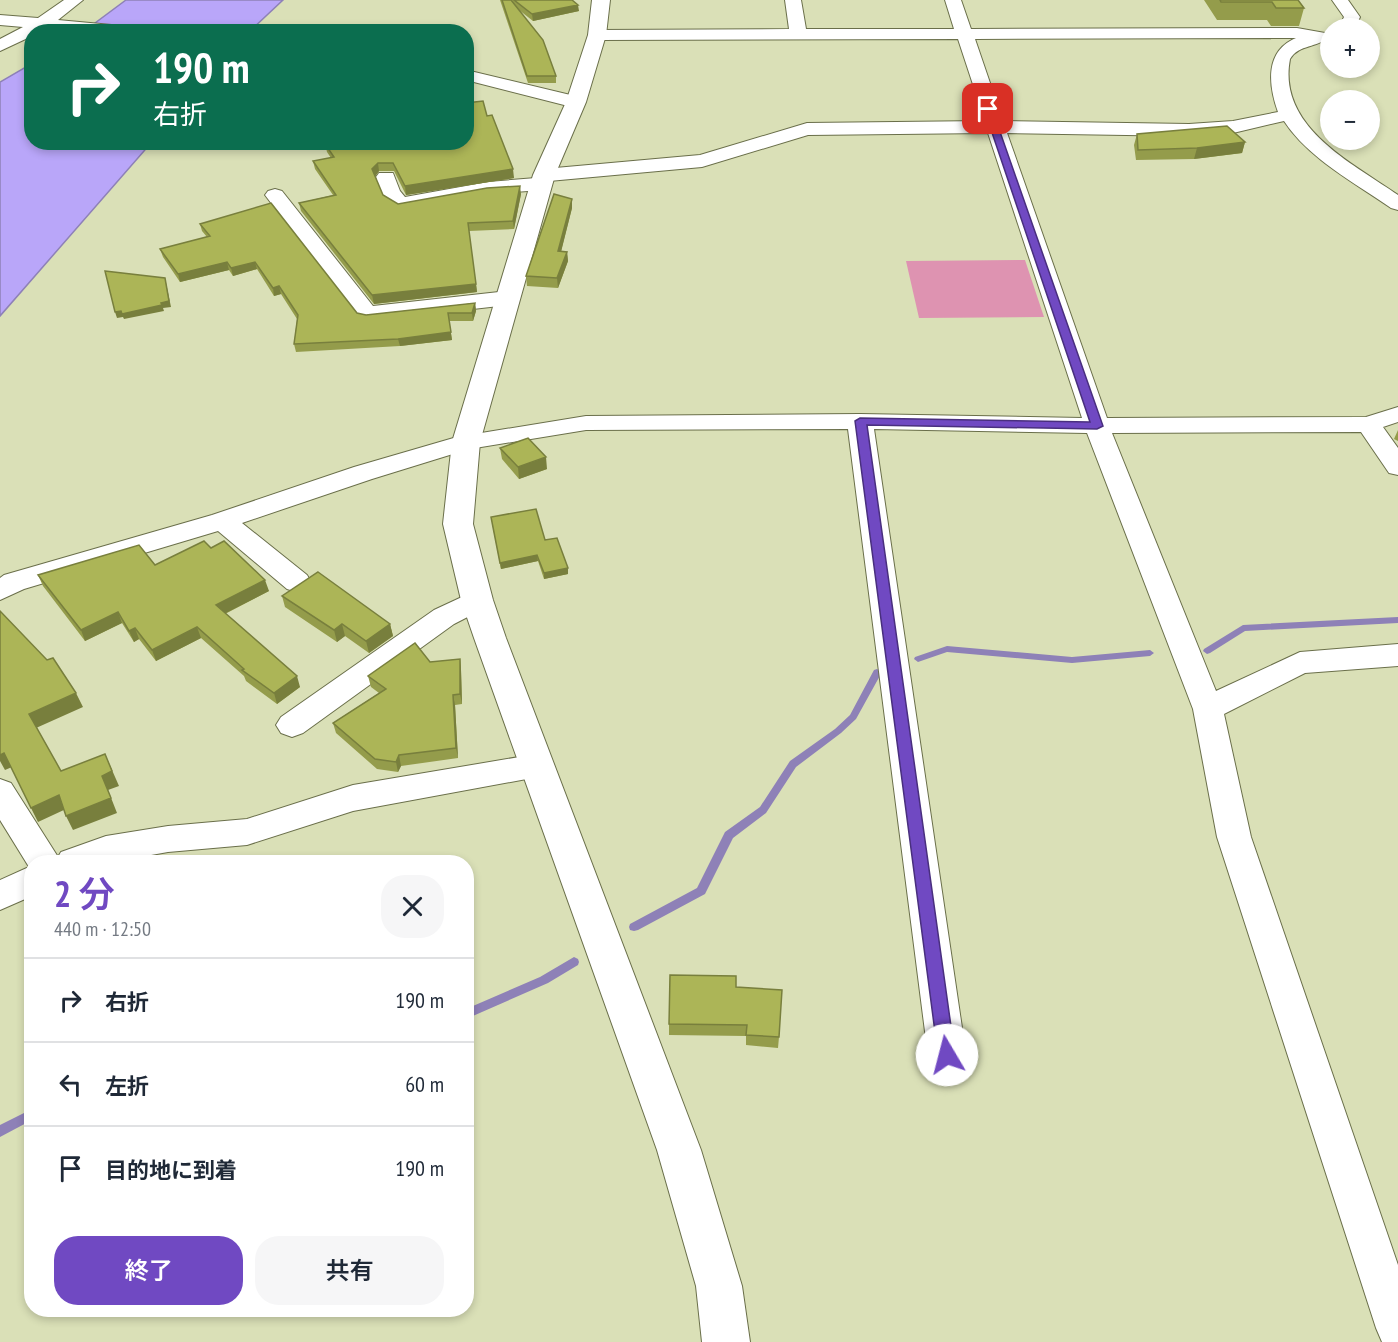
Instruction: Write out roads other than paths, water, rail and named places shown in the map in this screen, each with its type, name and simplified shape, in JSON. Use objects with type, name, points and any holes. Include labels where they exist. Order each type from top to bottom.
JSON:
[{"type":"street","points":[[41,24],[75,0]]},
{"type":"street","points":[[601,0],[597,36],[576,102],[543,179],[466,442],[458,524],[477,600],[679,1150],[719,1286],[726,1342]]},
{"type":"street","points":[[793,0],[798,34]]},
{"type":"street","points":[[953,0],[994,127],[1097,426],[1208,709],[1234,837],[1398,1328]]},
{"type":"street","points":[[1340,0],[1352,18]]},
{"type":"street","points":[[0,20],[32,24]]},
{"type":"street","points":[[0,46],[24,33]]},
{"type":"street","points":[[597,36],[1297,33],[1320,36]]},
{"type":"street","points":[[1320,37],[1286,48],[1282,56],[1280,72],[1288,115],[1324,151],[1398,204]]},
{"type":"street","points":[[474,77],[576,102]]},
{"type":"street","points":[[386,177],[390,193],[400,204],[543,179],[702,161],[807,129],[994,127],[1189,130],[1233,127],[1288,115]]},
{"type":"street","points":[[275,195],[367,314],[508,298]]},
{"type":"street","points":[[0,590],[14,582],[222,521],[363,473],[466,442],[586,423],[860,421],[1097,426],[1368,424],[1398,414]]},
{"type":"street","points":[[860,421],[947,1055]]},
{"type":"street","points":[[1368,424],[1398,467]]},
{"type":"street","points":[[222,521],[297,582]]},
{"type":"street","points":[[292,725],[444,617],[477,600]]},
{"type":"street","points":[[1208,709],[1300,663],[1398,655]]},
{"type":"street","points":[[92,855],[106,850],[168,839],[247,832],[353,798],[537,766]]},
{"type":"street","points":[[0,792],[40,855]]},
{"type":"street","points":[[0,896],[24,884]]},
{"type":"waterway","points":[[1207,651],[1243,628],[1398,620]]},
{"type":"waterway","points":[[918,659],[947,649],[1072,660],[1150,653]]},
{"type":"waterway","points":[[634,927],[701,891],[729,835],[763,810],[793,764],[853,717],[877,672]]},
{"type":"waterway","points":[[474,1011],[544,980],[574,962]]},
{"type":"waterway","points":[[0,1131],[24,1118]]}]
